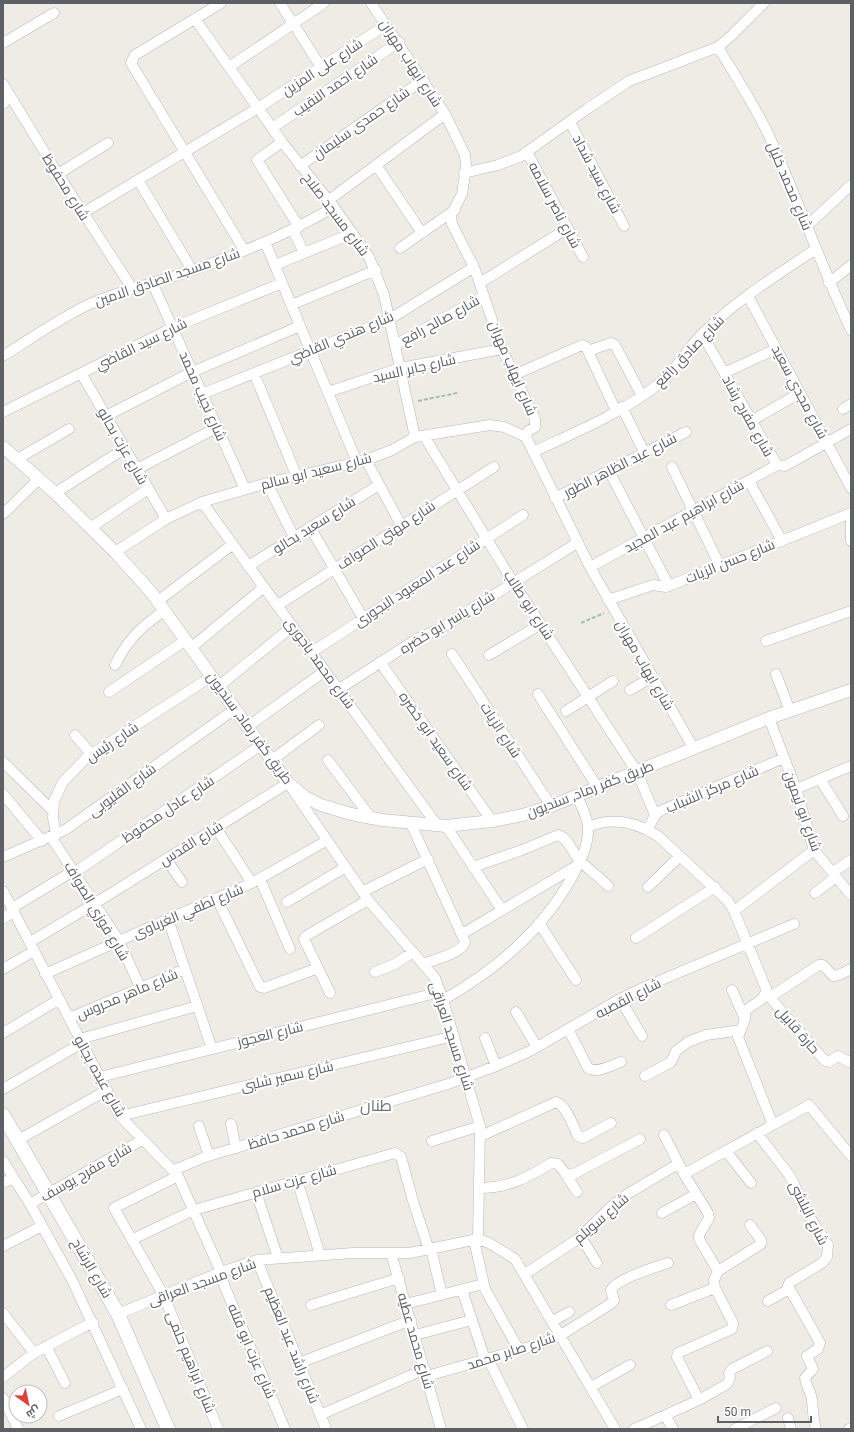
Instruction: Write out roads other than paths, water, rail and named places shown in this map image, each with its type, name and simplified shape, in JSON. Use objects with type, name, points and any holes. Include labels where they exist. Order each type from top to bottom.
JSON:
[{"type":"main road","name":"شارع الرشاح","points":[[3,1115],[118,1314],[168,1429]]},
{"type":"street","points":[[221,3],[135,56],[131,63],[244,250]]},
{"type":"street","points":[[280,3],[321,67]]},
{"type":"street","points":[[229,66],[324,3]]},
{"type":"street","name":"شارع ايهاب مهران","points":[[371,3],[399,42],[445,114],[465,154],[466,166],[462,194],[451,215],[452,224],[474,267],[502,349],[535,419],[535,427],[528,431],[526,437],[532,452],[577,543],[610,604],[694,749]]},
{"type":"street","points":[[464,173],[498,165],[527,152],[629,81],[718,47],[764,3]]},
{"type":"street","points":[[3,43],[54,13]]},
{"type":"street","name":"شارع مسجد صلاح","points":[[196,18],[282,142],[332,204],[353,233],[376,270],[390,319],[407,403],[420,437]]},
{"type":"street","name":"شارع على المزين","points":[[83,213],[258,108],[386,25]]},
{"type":"street","name":"شارع احمد النقيب","points":[[272,128],[399,42]]},
{"type":"street","name":"شارع محمد خليل","points":[[718,47],[753,106],[770,139],[807,226],[829,283],[851,330]]},
{"type":"street","name":"شارع حمدى سليمان","points":[[300,166],[423,80]]},
{"type":"street","name":"شارع محفوظ","points":[[3,84],[58,174],[132,288]]},
{"type":"street","points":[[3,104],[10,96]]},
{"type":"street","name":"شارع مسجد الصادق الامين","points":[[3,356],[54,324],[91,304],[132,288],[192,270],[296,229],[332,204],[376,165],[445,114]]},
{"type":"street","name":"شارع سيد شداد","points":[[570,122],[624,226]]},
{"type":"street","points":[[282,142],[257,160],[296,229],[304,253]]},
{"type":"street","points":[[58,174],[108,143]]},
{"type":"street","name":"شارع ناصر سلامه","points":[[527,152],[583,257]]},
{"type":"street","points":[[376,165],[422,233]]},
{"type":"street","points":[[138,180],[192,270]]},
{"type":"street","points":[[807,226],[851,186]]},
{"type":"street","points":[[400,248],[454,210]]},
{"type":"street","points":[[480,283],[568,228]]},
{"type":"street","points":[[275,265],[353,233]]},
{"type":"street","points":[[264,242],[328,392],[361,461],[379,485],[401,525]]},
{"type":"street","name":"شارع صادق رافع","points":[[532,452],[600,421],[642,396],[662,381],[702,334],[769,280],[816,249]]},
{"type":"street","points":[[829,283],[851,265]]},
{"type":"street","name":"شارع هندي القاضي","points":[[202,394],[390,319],[474,267]]},
{"type":"street","points":[[291,305],[376,270]]},
{"type":"street","name":"شارع نجيب محمد","points":[[152,282],[245,489]]},
{"type":"street","name":"شارع سيد القاضي","points":[[3,412],[172,328],[282,283]]},
{"type":"street","name":"شارع صالح رافع","points":[[395,345],[484,296]]},
{"type":"street","name":"شارع مجدي سعيد","points":[[748,296],[851,488]]},
{"type":"street","points":[[106,416],[192,372],[300,326]]},
{"type":"street","name":"شارع مفرح رشاد","points":[[702,334],[777,466],[785,466],[851,428]]},
{"type":"street","points":[[587,349],[611,343],[615,345],[642,396]]},
{"type":"street","points":[[514,375],[582,345],[587,349],[644,452]]},
{"type":"street","name":"شارع جابر السيد","points":[[328,392],[400,368],[502,349]]},
{"type":"street","points":[[724,373],[776,349]]},
{"type":"street","points":[[254,373],[297,477]]},
{"type":"street","name":"شارع عزت بحالو","points":[[81,374],[166,519]]},
{"type":"street","points":[[751,421],[800,393]]},
{"type":"street","name":"شارع سعيد ابو سالم","points":[[116,552],[166,519],[202,502],[267,483],[361,461],[392,450],[420,437],[490,425],[504,427],[526,437]]},
{"type":"street","points":[[137,470],[218,427]]},
{"type":"street","points":[[17,459],[69,429]]},
{"type":"street","name":"شارع عبد الظاهر الطور","points":[[555,498],[686,432]]},
{"type":"street","name":"شارع ابو طالب","points":[[420,437],[457,490],[513,582],[636,772],[655,815]]},
{"type":"street","name":"طريق كفر رماد, سنديون","points":[[3,447],[55,493],[116,552],[162,606],[288,783],[305,797],[321,805],[370,818],[411,824],[441,826],[492,821],[523,815],[598,788],[769,718],[851,690]]},
{"type":"street","points":[[55,493],[124,449]]},
{"type":"street","name":"شارع مهني الصواف","points":[[278,605],[494,466]]},
{"type":"street","name":"شارع ابراهيم عبد المجيد","points":[[590,567],[777,466]]},
{"type":"street","points":[[672,467],[720,566]]},
{"type":"street","points":[[609,470],[669,586]]},
{"type":"street","points":[[3,514],[39,479]]},
{"type":"street","points":[[749,481],[782,541]]},
{"type":"street","points":[[267,483],[294,537]]},
{"type":"street","name":"شارع سعيد بحالو","points":[[248,566],[379,485]]},
{"type":"street","points":[[90,528],[148,489]]},
{"type":"street","name":"شارع محمد باجورى","points":[[202,502],[325,671],[473,867],[502,910]]},
{"type":"street","name":"شارع حسن الزيات","points":[[610,604],[653,586],[661,588],[669,586],[851,513]]},
{"type":"street","name":"شارع عبد المعبود البجورى","points":[[312,652],[523,516]]},
{"type":"street","points":[[851,520],[851,541]]},
{"type":"street","points":[[310,527],[363,618]]},
{"type":"street","name":"شارع ياسر ابو خضره","points":[[339,689],[417,639],[440,628],[577,543]]},
{"type":"street","points":[[115,665],[124,648],[135,633],[162,606],[233,544]]},
{"type":"street","points":[[109,692],[189,644],[264,587]]},
{"type":"street","points":[[766,641],[851,611]]},
{"type":"street","points":[[489,654],[540,624]]},
{"type":"street","points":[[219,686],[292,626]]},
{"type":"street","name":"شارع الزيات","points":[[452,654],[551,806]]},
{"type":"street","name":"شارع سعيد ابو خضره","points":[[380,662],[492,821]]},
{"type":"street","points":[[247,727],[325,671]]},
{"type":"street","points":[[776,674],[790,711]]},
{"type":"street","name":"شارع رئيس","points":[[50,838],[54,801],[63,782],[92,754],[212,676]]},
{"type":"street","points":[[630,690],[652,677]]},
{"type":"street","points":[[566,711],[613,681]]},
{"type":"street","points":[[538,694],[598,788]]},
{"type":"street","name":"شارع القليوبى","points":[[3,857],[50,838],[99,807],[234,709]]},
{"type":"street","name":"شارع ابو ليمون","points":[[769,718],[796,789],[814,850],[851,895]]},
{"type":"street","points":[[272,760],[319,726]]},
{"type":"street","points":[[75,735],[92,754]]},
{"type":"street","name":"شارع عادل محفوظ","points":[[3,918],[261,746]]},
{"type":"street","name":"شارع مركز الشباب","points":[[648,829],[655,815],[784,758]]},
{"type":"street","points":[[328,760],[370,818]]},
{"type":"street","points":[[3,762],[53,811]]},
{"type":"street","points":[[796,789],[851,766]]},
{"type":"street","points":[[820,779],[843,816]]},
{"type":"street","name":"شارع القدس","points":[[3,969],[94,904],[288,783]]},
{"type":"street","name":"شارع مسجد العراقى","points":[[118,1314],[220,1273],[257,1260],[320,1254],[410,1253],[476,1240],[481,1131],[442,996],[435,978],[365,896],[344,868],[288,783]]},
{"type":"street","name":"شارع فوزي الصواف","points":[[3,794],[50,838],[119,941],[140,987]]},
{"type":"street","points":[[577,796],[588,827],[600,822],[614,820],[625,821],[648,829],[658,836],[724,896],[734,911],[769,996]]},
{"type":"street","points":[[411,824],[465,942],[461,948],[423,964]]},
{"type":"street","name":"شارع العجوز","points":[[100,1077],[212,1049],[442,996],[496,966],[520,944],[539,923],[564,890],[579,863],[587,841],[588,827]]},
{"type":"street","points":[[216,828],[256,881],[290,949]]},
{"type":"street","points":[[473,867],[522,850],[558,835],[563,838],[579,863],[595,872],[608,886]]},
{"type":"street","name":"شارع لطفي الغرباوى","points":[[46,974],[256,881],[326,841]]},
{"type":"street","points":[[734,911],[814,850]]},
{"type":"street","points":[[648,887],[680,856]]},
{"type":"street","points":[[166,859],[182,882]]},
{"type":"street","points":[[330,993],[304,939],[306,936],[365,896],[428,860]]},
{"type":"street","points":[[815,893],[851,860]]},
{"type":"street","points":[[462,934],[579,863]]},
{"type":"street","points":[[287,902],[344,868]]},
{"type":"street","points":[[636,938],[715,887]]},
{"type":"street","name":"شارع عبده بجالو","points":[[3,891],[58,1000],[120,1116],[176,1173],[194,1210],[220,1273]]},
{"type":"street","points":[[216,899],[258,986],[264,988],[318,968]]},
{"type":"street","points":[[168,919],[212,1049]]},
{"type":"street","points":[[539,923],[576,980]]},
{"type":"street","name":"شارع القصبه","points":[[465,1077],[496,1066],[537,1047],[620,999],[647,986],[794,924]]},
{"type":"street","points":[[375,972],[394,964],[413,952]]},
{"type":"street","points":[[773,1124],[740,1044],[739,1033],[746,1010],[819,965],[823,965],[833,976],[839,975],[851,969]]},
{"type":"street","name":"شارع ماهر محروس","points":[[68,1018],[185,969]]},
{"type":"street","points":[[732,990],[744,1019]]},
{"type":"street","name":"حارة قابيل","points":[[769,996],[825,1061],[829,1062],[838,1056],[849,1062],[851,1061]]},
{"type":"street","points":[[620,999],[642,1036]]},
{"type":"street","points":[[3,1033],[58,1000]]},
{"type":"street","points":[[3,1089],[81,1041],[197,1006]]},
{"type":"street","points":[[516,1012],[537,1047]]},
{"type":"street","points":[[568,1029],[588,1068],[591,1070],[596,1071],[621,1062]]},
{"type":"street","points":[[645,1076],[671,1062],[676,1051],[688,1042],[706,1035],[741,1030]]},
{"type":"street","name":"شارع سمير شلبى","points":[[120,1116],[454,1036]]},
{"type":"street","points":[[484,1038],[496,1066]]},
{"type":"street","name":"شارع محمد حافظ","points":[[114,1208],[209,1156],[465,1077]]},
{"type":"street","points":[[18,1140],[106,1090]]},
{"type":"street","points":[[432,1141],[481,1131],[556,1102],[564,1109],[578,1136],[583,1138],[611,1123]]},
{"type":"street","points":[[684,1174],[809,1105],[851,1156]]},
{"type":"street","points":[[231,1124],[236,1148]]},
{"type":"street","points":[[200,1126],[209,1156]]},
{"type":"street","name":"شارع البلشى","points":[[757,1133],[790,1176],[809,1216],[828,1245],[827,1257],[822,1263],[789,1283],[789,1288]]},
{"type":"street","points":[[664,1135],[678,1164],[709,1218],[698,1235],[718,1271]]},
{"type":"street","points":[[565,1173],[577,1173],[640,1138]]},
{"type":"street","name":"شارع مفرح يوسف","points":[[30,1204],[142,1140]]},
{"type":"street","points":[[726,1151],[751,1183]]},
{"type":"street","name":"شارع عزت سلام","points":[[133,1240],[194,1210],[395,1153],[401,1157],[413,1201],[430,1250]]},
{"type":"street","name":"شارع الرشاح","points":[[3,1161],[30,1204],[72,1280],[93,1322],[141,1429]]},
{"type":"street","points":[[479,1188],[496,1187],[518,1182],[551,1162],[558,1164],[577,1192]]},
{"type":"street","name":"شارع سويلم","points":[[525,1274],[581,1237],[613,1205],[629,1193],[678,1164]]},
{"type":"street","points":[[3,1183],[13,1178]]},
{"type":"street","points":[[297,1180],[320,1254]]},
{"type":"street","points":[[256,1192],[278,1258]]},
{"type":"street","points":[[662,1213],[696,1194]]},
{"type":"street","name":"شارع ابراهيم حلمى","points":[[114,1208],[164,1296],[218,1429]]},
{"type":"street","points":[[699,1400],[677,1357],[678,1353],[732,1330],[733,1323],[715,1288],[714,1280],[718,1271],[761,1244],[761,1240],[750,1225]]},
{"type":"street","points":[[3,1246],[42,1226]]},
{"type":"street","points":[[581,1237],[597,1263]]},
{"type":"street","points":[[519,1350],[489,1298],[483,1284],[476,1240],[489,1242],[515,1260],[525,1274],[615,1429]]},
{"type":"street","points":[[430,1250],[442,1295]]},
{"type":"street","name":"شارع محمد عطيه","points":[[391,1253],[426,1373],[438,1428]]},
{"type":"street","name":"شارع راشد عبد العظيم","points":[[257,1260],[326,1429]]},
{"type":"street","name":"شارع صابر محمد","points":[[320,1415],[426,1373],[519,1350],[561,1335],[612,1303],[614,1300],[611,1290],[615,1284],[668,1263]]},
{"type":"street","name":"شارع عزت ابو قتله","points":[[220,1273],[285,1429]]},
{"type":"street","points":[[311,1304],[399,1278]]},
{"type":"street","points":[[406,1304],[483,1284]]},
{"type":"street","points":[[671,1305],[715,1288]]},
{"type":"street","points":[[768,1301],[789,1288],[820,1343],[818,1349],[807,1356],[813,1368],[805,1378],[805,1384],[812,1398],[812,1414],[816,1429]]},
{"type":"street","points":[[462,1290],[487,1359],[522,1429]]},
{"type":"street","points":[[553,1322],[569,1312]]},
{"type":"street","points":[[3,1313],[34,1353]]},
{"type":"street","points":[[299,1363],[411,1320]]},
{"type":"street","points":[[415,1335],[472,1320]]},
{"type":"street","points":[[3,1377],[34,1353],[93,1322]]},
{"type":"street","points":[[46,1346],[65,1383]]},
{"type":"street","points":[[634,1429],[699,1400],[727,1384],[730,1378],[729,1373],[732,1369],[768,1351]]},
{"type":"street","points":[[591,1387],[630,1365]]},
{"type":"street","points":[[59,1416],[123,1389]]},
{"type":"street","points":[[3,1398],[18,1429]]},
{"type":"street","points":[[735,1429],[776,1408]]},
{"type":"street","points":[[665,1415],[673,1429]]},
{"type":"street","points":[[788,1418],[791,1429]]},
{"type":"district","name":"طنان","points":[[376,1105]]}]
